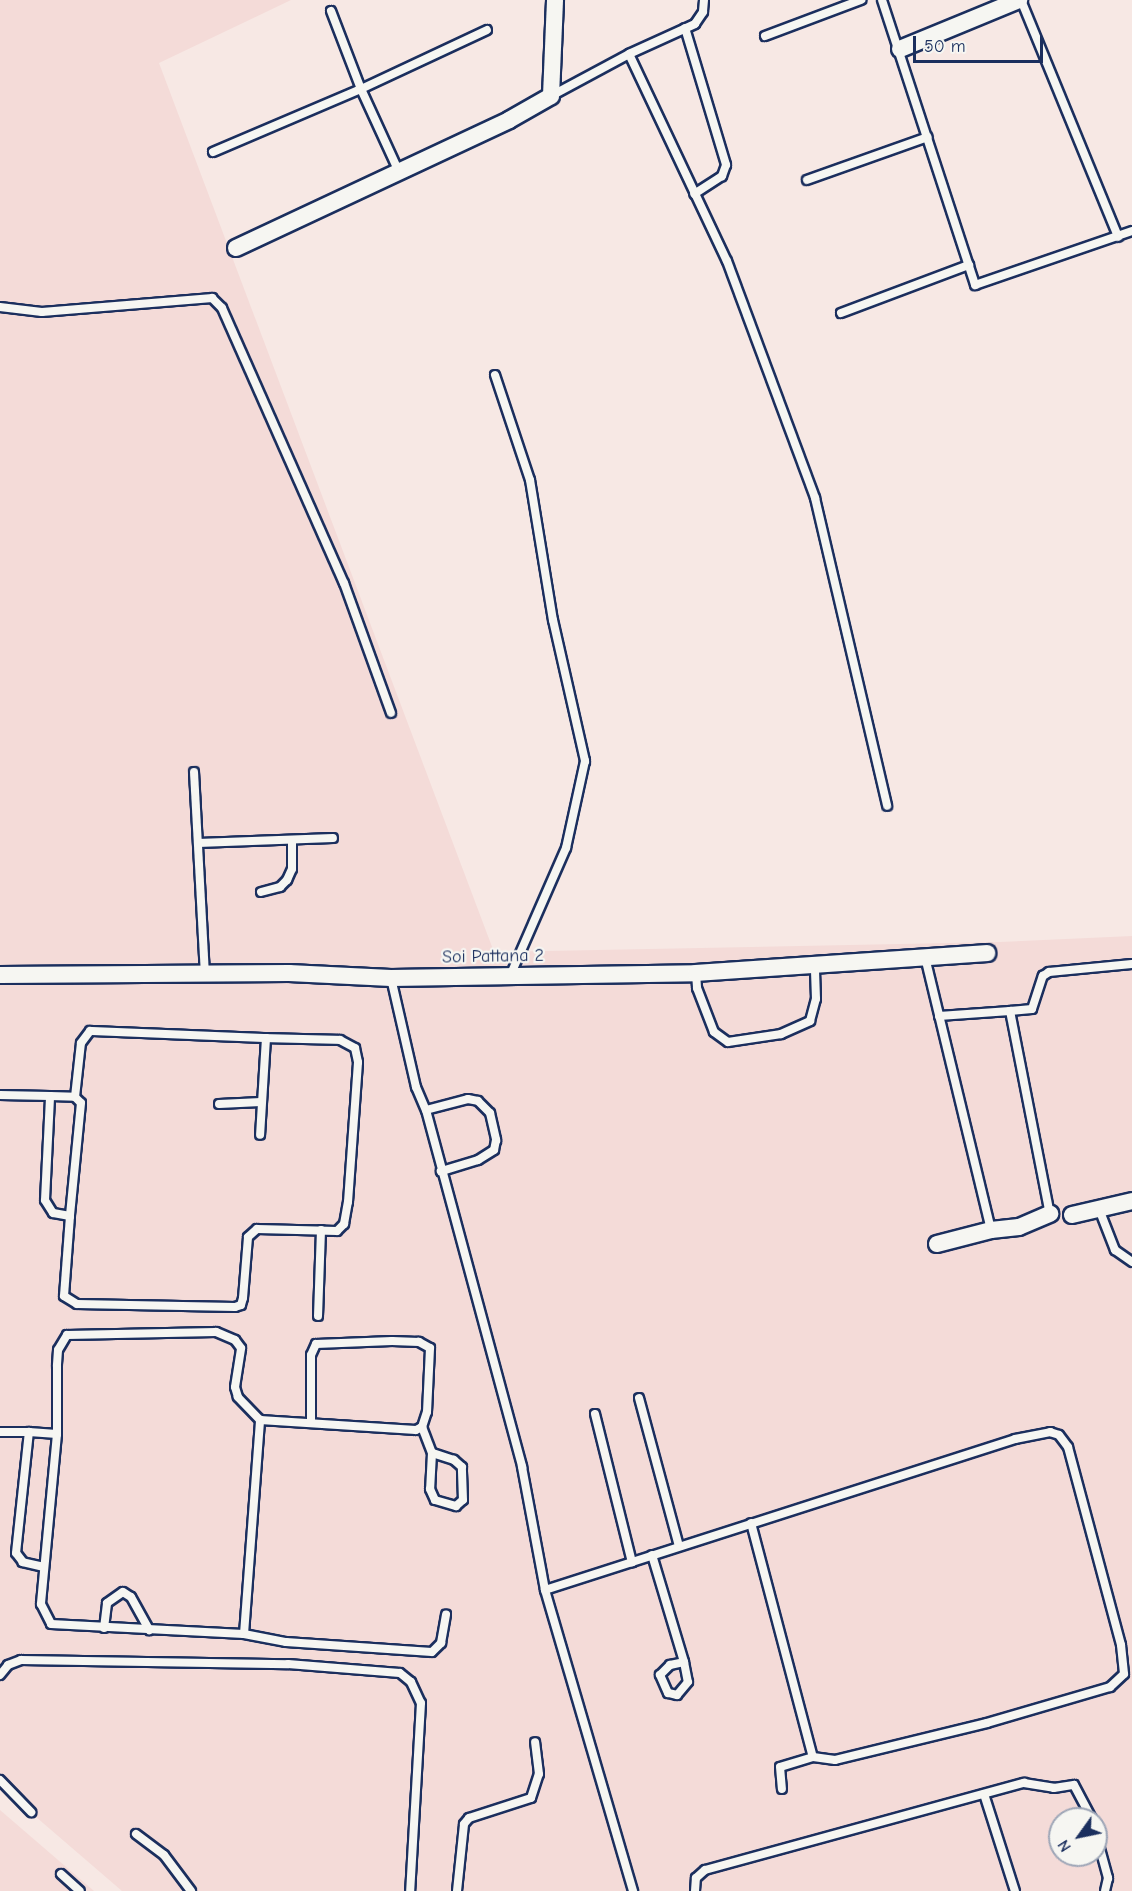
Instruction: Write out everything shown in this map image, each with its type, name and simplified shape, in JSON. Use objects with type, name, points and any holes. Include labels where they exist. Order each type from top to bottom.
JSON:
[{"type":"street","points":[[236,248],[398,170],[509,120],[550,96],[555,0]]},
{"type":"street","points":[[900,49],[1020,0]]},
{"type":"street","name":"Soi Pattana 2","points":[[0,975],[289,973],[391,978],[696,973],[926,964],[987,953]]},
{"type":"street","points":[[1072,1215],[1132,1201]]},
{"type":"street","points":[[937,1244],[991,1230],[1019,1227],[1050,1214]]},
{"type":"lane","points":[[550,96],[629,54],[695,24],[703,12],[704,0]]},
{"type":"lane","points":[[765,36],[861,0]]},
{"type":"lane","points":[[882,0],[900,49],[975,285],[1132,231]]},
{"type":"lane","points":[[1020,0],[1118,237]]},
{"type":"lane","points":[[331,11],[361,89],[398,170]]},
{"type":"lane","points":[[685,28],[726,165],[722,176],[694,194]]},
{"type":"lane","points":[[213,152],[361,89],[487,30]]},
{"type":"lane","points":[[629,54],[727,261],[815,498],[887,806]]},
{"type":"lane","points":[[807,180],[928,137]]},
{"type":"lane","points":[[841,313],[969,265]]},
{"type":"lane","points":[[0,307],[42,312],[212,298],[222,308],[344,583],[391,713]]},
{"type":"lane","points":[[495,375],[530,480],[554,620],[585,761],[566,848],[510,976]]},
{"type":"lane","points":[[194,772],[205,974]]},
{"type":"lane","points":[[198,843],[333,838]]},
{"type":"lane","points":[[261,891],[280,887],[287,880],[292,869],[292,840]]},
{"type":"lane","points":[[926,964],[991,1230]]},
{"type":"lane","points":[[939,1016],[1032,1009],[1043,976],[1049,972],[1132,964]]},
{"type":"lane","points":[[696,973],[697,988],[714,1032],[728,1042],[781,1034],[810,1021],[816,999],[815,967]]},
{"type":"lane","points":[[391,978],[416,1088],[426,1110],[522,1467],[545,1590],[633,1891]]},
{"type":"lane","points":[[1010,1011],[1050,1214]]},
{"type":"lane","points":[[0,1095],[75,1097],[81,1103],[64,1296],[77,1304],[235,1307],[241,1305],[248,1237],[252,1232],[267,1226],[337,1231],[344,1224],[358,1062],[355,1047],[340,1040],[90,1031],[81,1043],[75,1097]]},
{"type":"lane","points":[[260,1135],[266,1038]]},
{"type":"lane","points":[[50,1096],[45,1200],[53,1213],[70,1216]]},
{"type":"lane","points":[[426,1110],[458,1102],[478,1101],[490,1113],[496,1140],[494,1150],[478,1160],[441,1171]]},
{"type":"lane","points":[[219,1104],[261,1102]]},
{"type":"lane","points":[[1099,1209],[1115,1250],[1132,1262]]},
{"type":"lane","points":[[318,1316],[321,1230]]},
{"type":"lane","points":[[422,1427],[401,1430],[260,1420],[238,1397],[236,1387],[241,1348],[226,1334],[75,1332],[63,1339],[58,1350],[57,1434],[41,1604],[51,1624],[244,1634],[286,1642],[432,1652],[441,1643],[446,1614]]},
{"type":"lane","points":[[311,1422],[311,1355],[316,1344],[419,1342],[427,1344],[432,1353],[427,1412],[422,1427],[432,1454],[432,1496],[441,1503],[456,1506],[463,1500],[462,1467],[454,1460],[432,1454]]},
{"type":"lane","points":[[639,1398],[679,1546]]},
{"type":"lane","points":[[595,1413],[632,1562]]},
{"type":"lane","points":[[244,1634],[260,1420]]},
{"type":"lane","points":[[0,1432],[57,1434]]},
{"type":"lane","points":[[29,1432],[16,1554],[23,1562],[44,1567]]},
{"type":"lane","points":[[545,1590],[751,1522],[1016,1439],[1050,1432],[1059,1435],[1068,1447],[1121,1645],[1124,1674],[1110,1687],[987,1723],[835,1760],[813,1757],[780,1767],[782,1789]]},
{"type":"lane","points":[[751,1522],[813,1757]]},
{"type":"lane","points":[[652,1555],[684,1662]]},
{"type":"lane","points":[[104,1628],[107,1603],[123,1592],[131,1597],[149,1630]]},
{"type":"lane","points":[[0,1675],[8,1665],[21,1660],[288,1664],[400,1673],[411,1682],[421,1703],[410,1891]]},
{"type":"lane","points":[[457,1891],[464,1824],[469,1818],[531,1798],[539,1774],[534,1742]]},
{"type":"lane","points":[[0,1780],[31,1812]]},
{"type":"lane","points":[[695,1891],[696,1878],[705,1870],[1024,1783],[1054,1788],[1074,1785],[1080,1789],[1087,1807]]},
{"type":"lane","points":[[984,1794],[1015,1891]]},
{"type":"lane","points":[[136,1834],[164,1855],[191,1891]]},
{"type":"lane","points":[[1105,1867],[1108,1878],[1105,1891]]},
{"type":"lane","points":[[61,1874],[80,1891]]},
{"type":"shaded area","points":[[0,0],[291,0],[159,63],[494,952],[1000,942],[1132,936],[1132,1891],[122,1891],[0,1786]]},
{"type":"shaded area","points":[[0,1810],[94,1891],[0,1891]]}]
